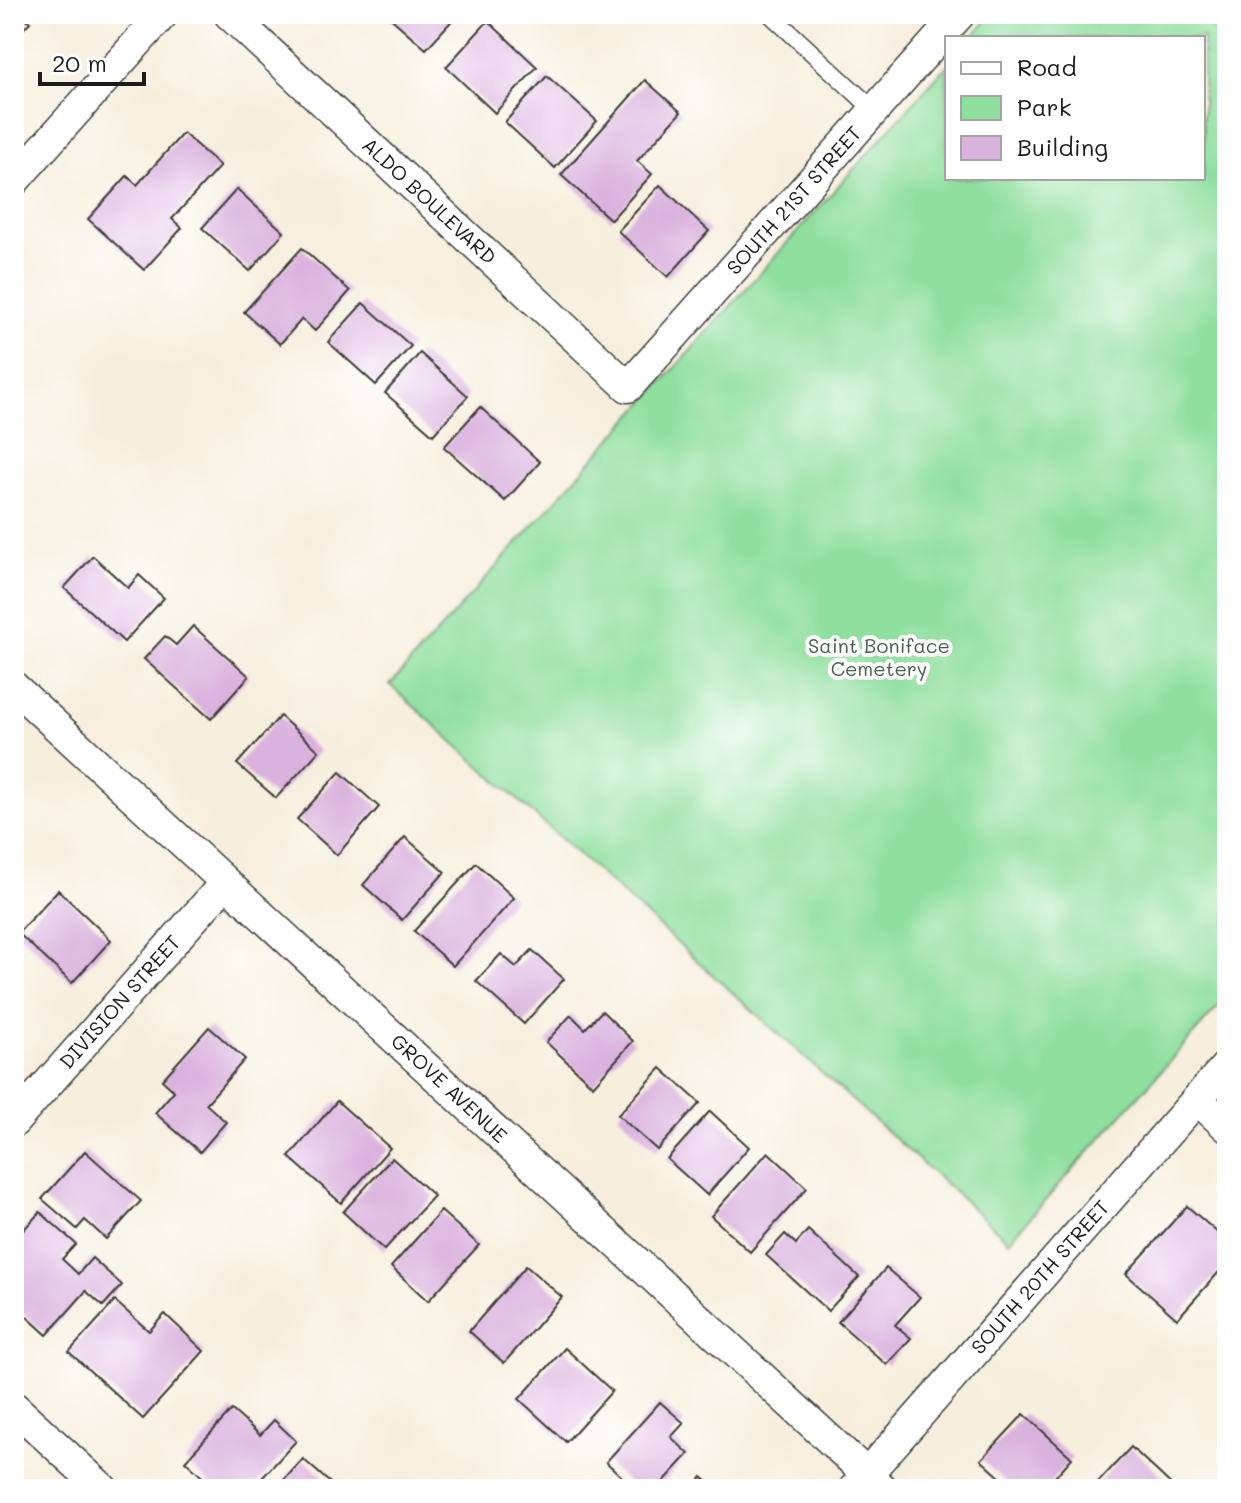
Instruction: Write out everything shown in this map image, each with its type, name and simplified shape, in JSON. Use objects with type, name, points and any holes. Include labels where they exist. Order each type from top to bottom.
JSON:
[{"type":"street","points":[[14,181],[163,14]]},
{"type":"street","name":"ALDO BOULEVARD","points":[[229,14],[628,387]]},
{"type":"street","name":"SOUTH 21ST STREET","points":[[628,387],[960,14]]},
{"type":"street","name":"GROVE AVENUE","points":[[14,687],[868,1484]]},
{"type":"street","name":"DIVISION STREET","points":[[14,1122],[225,883]]},
{"type":"street","name":"SOUTH 20TH STREET","points":[[868,1484],[1227,1065]]},
{"type":"street","points":[[1197,1099],[1227,1127]]},
{"type":"street","points":[[14,1407],[103,1489]]},
{"type":"lane","points":[[770,14],[874,110]]},
{"type":"green space","name":"Saint Boniface Cemetery","points":[[993,14],[1198,14],[1227,42],[1227,997],[1009,1241],[390,685],[945,67],[945,180],[1205,180],[1205,36],[973,36]]},
{"type":"building","points":[[14,14],[21,14],[30,22],[14,39]]},
{"type":"building","points":[[386,14],[458,14],[426,49]]},
{"type":"building","points":[[488,21],[537,67],[495,113],[446,67]]},
{"type":"building","points":[[547,76],[597,121],[555,168],[505,122]]},
{"type":"building","points":[[645,80],[681,112],[637,161],[652,174],[611,220],[561,175]]},
{"type":"building","points":[[183,133],[220,166],[172,219],[182,228],[144,270],[88,219],[127,176],[137,185]]},
{"type":"building","points":[[660,185],[709,231],[668,277],[618,231]]},
{"type":"building","points":[[237,189],[284,232],[250,271],[202,228]]},
{"type":"building","points":[[302,248],[350,291],[315,331],[302,319],[280,344],[244,312]]},
{"type":"building","points":[[363,303],[411,346],[376,385],[328,342]]},
{"type":"building","points":[[420,353],[468,396],[433,435],[385,393]]},
{"type":"building","points":[[480,407],[540,462],[505,501],[444,447]]},
{"type":"building","points":[[93,556],[128,588],[139,575],[164,598],[124,642],[64,588]]},
{"type":"building","points":[[193,626],[249,676],[211,719],[144,659],[165,636],[176,645]]},
{"type":"building","points":[[280,716],[319,751],[276,798],[237,764]]},
{"type":"building","points":[[340,772],[379,807],[337,855],[297,819]]},
{"type":"building","points":[[405,837],[445,872],[402,920],[363,885]]},
{"type":"building","points":[[476,863],[514,898],[453,966],[414,931]]},
{"type":"building","points":[[58,890],[111,940],[72,983],[18,933]]},
{"type":"building","points":[[532,950],[564,979],[524,1024],[476,981],[501,954],[516,967]]},
{"type":"building","points":[[602,1011],[633,1041],[593,1086],[546,1042],[571,1015],[585,1029]]},
{"type":"building","points":[[209,1027],[245,1059],[206,1104],[226,1122],[200,1152],[155,1113],[174,1091],[162,1080]]},
{"type":"building","points":[[661,1068],[700,1103],[657,1150],[618,1115]]},
{"type":"building","points":[[337,1101],[390,1148],[341,1203],[289,1157]]},
{"type":"building","points":[[710,1111],[749,1147],[707,1195],[667,1159]]},
{"type":"building","points":[[85,1151],[141,1201],[106,1239],[85,1220],[77,1229],[42,1199]]},
{"type":"building","points":[[768,1152],[807,1188],[750,1252],[711,1216]]},
{"type":"building","points":[[392,1158],[434,1196],[384,1250],[343,1212]]},
{"type":"building","points":[[1187,1206],[1227,1241],[1227,1263],[1177,1319],[1126,1274]]},
{"type":"building","points":[[441,1211],[479,1245],[428,1301],[391,1267]]},
{"type":"building","points":[[40,1212],[76,1244],[62,1259],[78,1274],[92,1258],[122,1285],[103,1306],[86,1291],[47,1335],[14,1305],[14,1240]]},
{"type":"building","points":[[808,1230],[859,1277],[828,1311],[766,1255],[785,1234],[796,1244]]},
{"type":"building","points":[[526,1266],[562,1297],[504,1363],[469,1331]]},
{"type":"building","points":[[886,1268],[920,1297],[895,1325],[911,1338],[887,1365],[838,1322]]},
{"type":"building","points":[[115,1301],[149,1331],[165,1314],[204,1351],[143,1419],[69,1352]]},
{"type":"building","points":[[565,1348],[612,1391],[566,1442],[519,1399]]},
{"type":"building","points":[[660,1402],[684,1423],[671,1437],[689,1454],[657,1489],[635,1489],[606,1462]]},
{"type":"building","points":[[232,1410],[260,1435],[274,1420],[296,1441],[252,1489],[215,1489],[185,1461]]},
{"type":"building","points":[[1024,1414],[1072,1458],[1044,1489],[1013,1489],[981,1460]]},
{"type":"building","points":[[1131,1447],[1176,1489],[1092,1489]]},
{"type":"building","points":[[303,1459],[337,1489],[276,1489]]},
{"type":"building","points":[[702,1477],[716,1489],[692,1489]]}]
